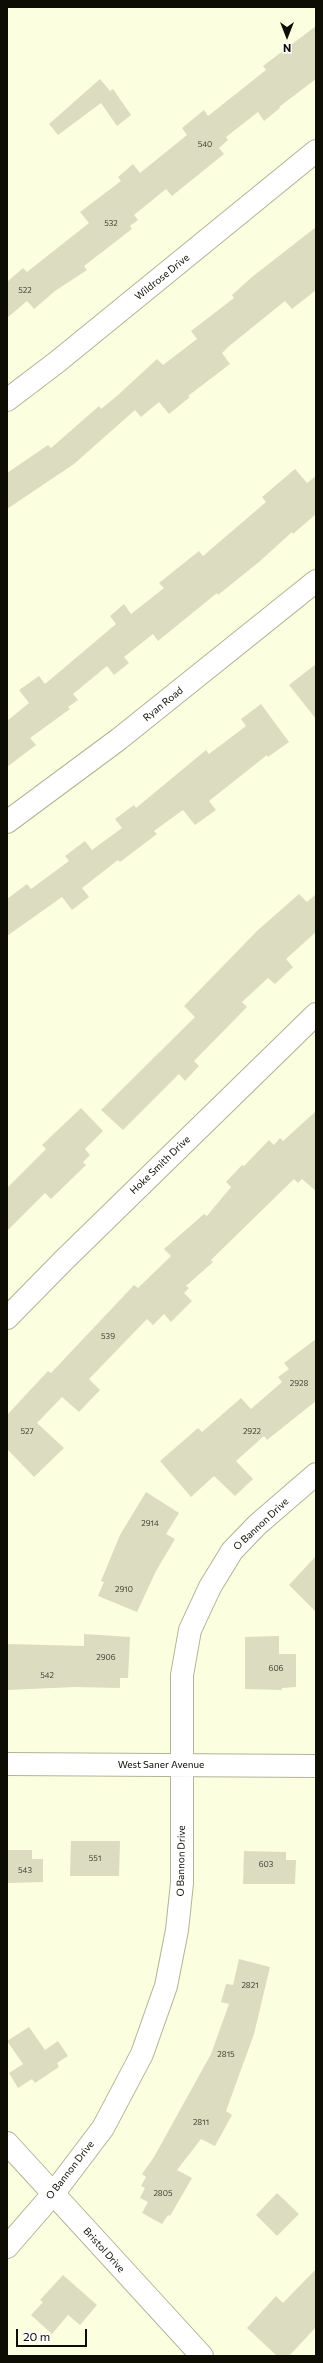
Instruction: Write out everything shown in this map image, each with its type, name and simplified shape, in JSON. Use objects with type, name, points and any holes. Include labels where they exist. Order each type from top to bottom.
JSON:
[{"type":"street","name":"Wildrose Drive","points":[[7,400],[57,362],[316,151]]},
{"type":"street","name":"Ryan Road","points":[[7,822],[118,739],[316,581]]},
{"type":"street","name":"Hoke Smith Drive","points":[[7,1318],[64,1260],[316,1014]]},
{"type":"street","name":"O Bannon Drive","points":[[7,2247],[53,2194],[103,2128],[142,2054],[166,1986],[177,1930],[182,1883],[182,1675],[190,1630],[210,1587],[232,1552],[257,1525],[316,1474]]},
{"type":"street","name":"West Saner Avenue","points":[[7,1764],[316,1766]]},
{"type":"street","name":"Bristol Drive","points":[[7,2143],[202,2356]]},
{"type":"building","points":[[316,26],[316,79],[279,107],[280,108],[264,121],[258,112],[226,137],[228,140],[219,148],[224,154],[172,196],[166,189],[134,215],[138,220],[130,226],[132,229],[84,266],[87,270],[55,291],[34,309],[27,301],[7,318],[7,282],[23,268],[27,272],[89,223],[80,212],[121,181],[118,177],[133,164],[140,173],[187,135],[182,128],[204,110],[208,116],[266,70],[263,66]]},
{"type":"building","points":[[100,79],[110,91],[113,89],[131,115],[117,126],[101,103],[58,135],[49,124]]},
{"type":"building","points":[[316,227],[316,290],[292,309],[285,301],[228,347],[222,353],[230,364],[188,396],[190,397],[169,414],[159,402],[141,417],[135,410],[74,464],[7,509],[7,473],[48,445],[51,448],[99,406],[101,409],[118,395],[157,359],[163,365],[197,339],[191,331],[234,298],[232,295],[252,277]]},
{"type":"building","points":[[295,469],[307,483],[316,476],[316,514],[293,534],[292,532],[259,562],[218,595],[217,593],[158,641],[153,634],[124,657],[129,663],[114,675],[107,666],[73,694],[78,700],[68,707],[70,709],[30,738],[36,745],[7,767],[7,721],[29,703],[19,690],[39,676],[45,684],[116,624],[110,616],[124,604],[131,614],[164,588],[159,583],[199,551],[203,556],[266,502],[262,497]]},
{"type":"building","points":[[316,664],[316,719],[289,685]]},
{"type":"building","points":[[261,704],[289,742],[268,757],[267,755],[209,801],[216,810],[195,825],[183,810],[154,831],[157,834],[120,862],[118,860],[82,888],[89,897],[72,910],[62,897],[7,936],[7,899],[27,884],[31,889],[69,861],[65,856],[85,841],[92,850],[122,828],[115,819],[134,805],[136,808],[206,750],[209,754],[246,726],[241,719]]},
{"type":"building","points":[[299,894],[307,902],[316,894],[316,932],[286,959],[293,967],[275,984],[268,978],[242,1002],[247,1007],[194,1061],[199,1066],[185,1081],[179,1074],[123,1130],[101,1110],[195,1017],[184,1006],[258,930]]},
{"type":"building","points":[[81,1108],[103,1131],[85,1149],[90,1155],[83,1162],[86,1165],[51,1199],[45,1193],[7,1231],[7,1188],[46,1149],[42,1145]]},
{"type":"building","points":[[316,1111],[316,1191],[302,1179],[298,1183],[294,1179],[211,1260],[213,1262],[186,1286],[189,1288],[184,1293],[192,1301],[171,1322],[164,1314],[153,1325],[147,1319],[89,1379],[100,1390],[79,1412],[62,1397],[37,1423],[64,1448],[34,1477],[7,1449],[7,1415],[48,1371],[51,1373],[134,1285],[138,1288],[171,1256],[164,1249],[204,1214],[207,1216],[231,1187],[226,1182],[242,1165],[244,1166],[269,1140],[274,1145],[280,1138],[283,1141]]},
{"type":"building","points":[[316,1339],[316,1401],[267,1440],[264,1436],[236,1461],[253,1479],[235,1496],[214,1476],[191,1497],[160,1461],[198,1428],[202,1432],[241,1398],[251,1409],[282,1382],[278,1377],[289,1369],[284,1363]]},
{"type":"building","points":[[146,1492],[179,1513],[166,1534],[175,1539],[156,1571],[137,1612],[98,1596],[104,1582],[101,1581],[120,1535]]},
{"type":"building","points":[[316,1556],[316,1612],[289,1585]]},
{"type":"building","points":[[84,1634],[130,1637],[128,1678],[120,1678],[120,1688],[75,1687],[7,1690],[7,1644],[84,1646]]},
{"type":"building","points":[[279,1636],[279,1654],[296,1654],[296,1687],[282,1688],[282,1690],[245,1689],[245,1637]]},
{"type":"building","points":[[71,1841],[120,1841],[119,1876],[70,1876]]},
{"type":"building","points":[[7,1850],[32,1850],[32,1859],[43,1859],[43,1882],[7,1883]]},
{"type":"building","points":[[244,1851],[286,1852],[286,1860],[296,1860],[295,1884],[243,1884]]},
{"type":"building","points":[[239,1959],[270,1967],[254,2034],[226,2111],[232,2115],[215,2146],[201,2139],[177,2170],[192,2178],[170,2216],[168,2215],[162,2224],[142,2213],[148,2202],[140,2198],[145,2188],[141,2186],[146,2177],[142,2174],[154,2157],[211,2054],[229,2004],[221,2002],[226,1984],[233,1985]]},
{"type":"building","points":[[29,2027],[45,2050],[58,2041],[68,2056],[57,2063],[59,2067],[35,2083],[32,2079],[18,2088],[9,2073],[23,2064],[7,2041]]},
{"type":"building","points":[[277,2193],[299,2214],[277,2236],[256,2215]]},
{"type":"building","points":[[316,2269],[316,2327],[289,2356],[277,2356],[247,2328],[276,2296],[283,2303]]},
{"type":"building","points":[[63,2275],[97,2305],[80,2325],[68,2315],[52,2334],[31,2315],[43,2302],[40,2300]]}]
